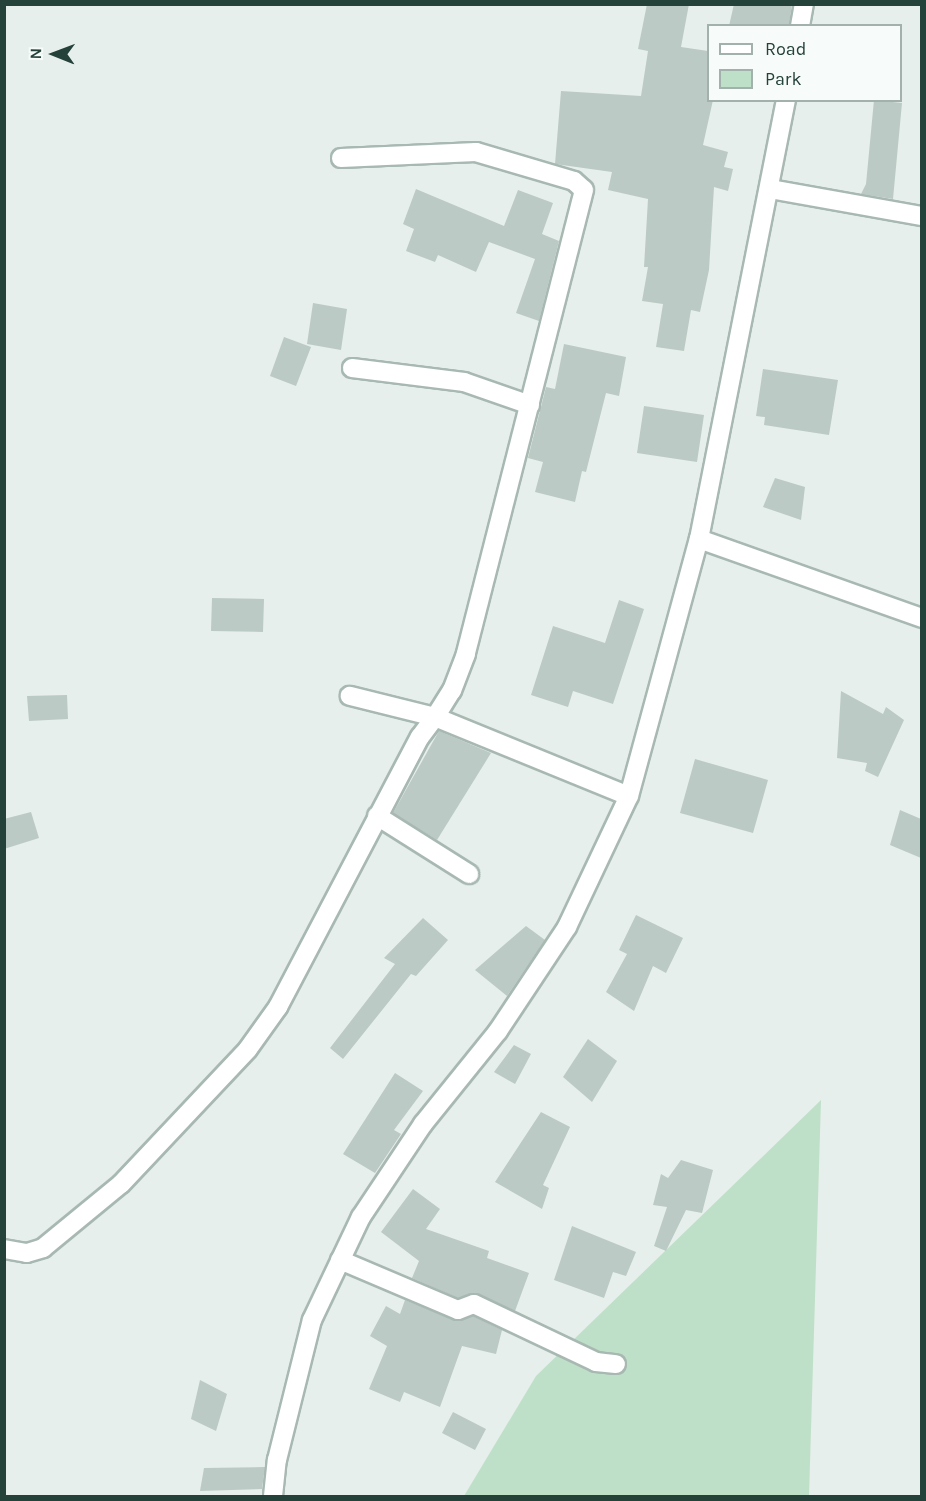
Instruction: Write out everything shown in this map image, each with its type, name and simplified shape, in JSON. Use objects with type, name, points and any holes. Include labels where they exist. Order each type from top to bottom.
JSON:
[{"type":"street","points":[[800,24],[804,4]]},
{"type":"street","points":[[273,1497],[277,1460],[312,1320],[340,1260],[362,1217],[423,1124],[498,1031],[567,927],[629,796],[699,539],[786,102]]},
{"type":"street","points":[[4,1249],[27,1253],[43,1248],[121,1184],[248,1049],[278,1007],[377,816],[420,737],[435,717],[466,654],[582,202],[582,184],[476,152],[341,158]]},
{"type":"street","points":[[770,189],[921,216]]},
{"type":"street","points":[[352,368],[464,382],[530,405]]},
{"type":"street","points":[[699,539],[921,618]]},
{"type":"street","points":[[350,696],[435,717],[629,796]]},
{"type":"street","points":[[377,816],[469,874]]},
{"type":"street","points":[[340,1260],[458,1310],[474,1304],[585,1357],[616,1364]]},
{"type":"green space","points":[[821,1100],[809,1496],[464,1496],[536,1376]]},
{"type":"building","points":[[647,4],[689,4],[681,47],[707,51],[707,102],[713,102],[703,145],[728,152],[724,167],[733,169],[728,191],[714,187],[709,270],[700,312],[691,310],[684,351],[656,347],[663,304],[642,301],[648,267],[644,267],[648,199],[608,190],[612,172],[555,164],[561,91],[641,96],[648,51],[638,49]]},
{"type":"building","points":[[734,4],[792,4],[789,24],[729,24]]},
{"type":"building","points":[[874,102],[902,103],[893,199],[861,194],[866,184]]},
{"type":"building","points":[[416,189],[504,226],[518,190],[553,203],[542,234],[559,241],[539,321],[516,313],[535,259],[489,242],[476,272],[438,255],[435,262],[406,251],[414,229],[403,224]]},
{"type":"building","points":[[313,303],[347,309],[341,350],[307,344]]},
{"type":"building","points":[[284,337],[311,347],[296,386],[270,376]]},
{"type":"building","points":[[564,344],[626,357],[619,396],[606,393],[586,472],[582,471],[575,502],[535,492],[543,462],[528,458],[546,387],[555,389]]},
{"type":"building","points":[[763,369],[838,380],[829,435],[764,425],[765,417],[756,416]]},
{"type":"building","points":[[644,406],[704,415],[697,462],[637,453]]},
{"type":"building","points":[[775,478],[805,487],[801,520],[763,507]]},
{"type":"building","points":[[212,598],[264,599],[263,632],[211,631]]},
{"type":"building","points":[[619,600],[644,609],[613,704],[573,691],[568,707],[531,695],[553,626],[605,643]]},
{"type":"building","points":[[841,691],[883,714],[886,707],[904,720],[878,777],[865,771],[867,763],[837,758]]},
{"type":"building","points":[[67,695],[68,719],[29,721],[27,696]]},
{"type":"building","points":[[439,731],[491,753],[437,840],[393,813]]},
{"type":"building","points":[[695,759],[768,780],[753,833],[680,813]]},
{"type":"building","points":[[900,810],[921,819],[921,858],[890,845]]},
{"type":"building","points":[[31,812],[39,838],[4,849],[4,819]]},
{"type":"building","points":[[636,915],[683,938],[666,973],[653,966],[634,1011],[606,992],[627,954],[619,950]]},
{"type":"building","points":[[423,918],[448,940],[416,976],[411,974],[343,1059],[330,1048],[395,964],[384,958]]},
{"type":"building","points":[[526,926],[545,940],[507,996],[475,970]]},
{"type":"building","points":[[588,1039],[617,1061],[592,1102],[563,1077]]},
{"type":"building","points":[[514,1045],[531,1054],[515,1084],[494,1072]]},
{"type":"building","points":[[395,1073],[423,1091],[394,1130],[401,1134],[375,1173],[343,1154]]},
{"type":"building","points":[[541,1112],[570,1127],[543,1185],[549,1188],[542,1209],[495,1182]]},
{"type":"building","points":[[681,1160],[713,1170],[702,1213],[686,1210],[666,1251],[654,1246],[667,1207],[653,1205],[661,1174],[668,1178]]},
{"type":"building","points":[[413,1189],[440,1209],[426,1229],[489,1251],[487,1258],[529,1273],[515,1311],[478,1294],[458,1298],[412,1278],[419,1261],[381,1232]]},
{"type":"building","points":[[572,1226],[636,1252],[626,1276],[613,1272],[604,1298],[554,1280]]},
{"type":"building","points":[[405,1300],[454,1320],[473,1316],[502,1330],[496,1354],[462,1346],[440,1407],[404,1392],[400,1402],[369,1389],[387,1346],[370,1336],[386,1306],[400,1314]]},
{"type":"building","points":[[200,1380],[227,1394],[216,1431],[191,1419]]},
{"type":"building","points":[[453,1412],[486,1429],[475,1450],[442,1433]]},
{"type":"building","points":[[265,1467],[262,1489],[200,1491],[204,1468]]}]
